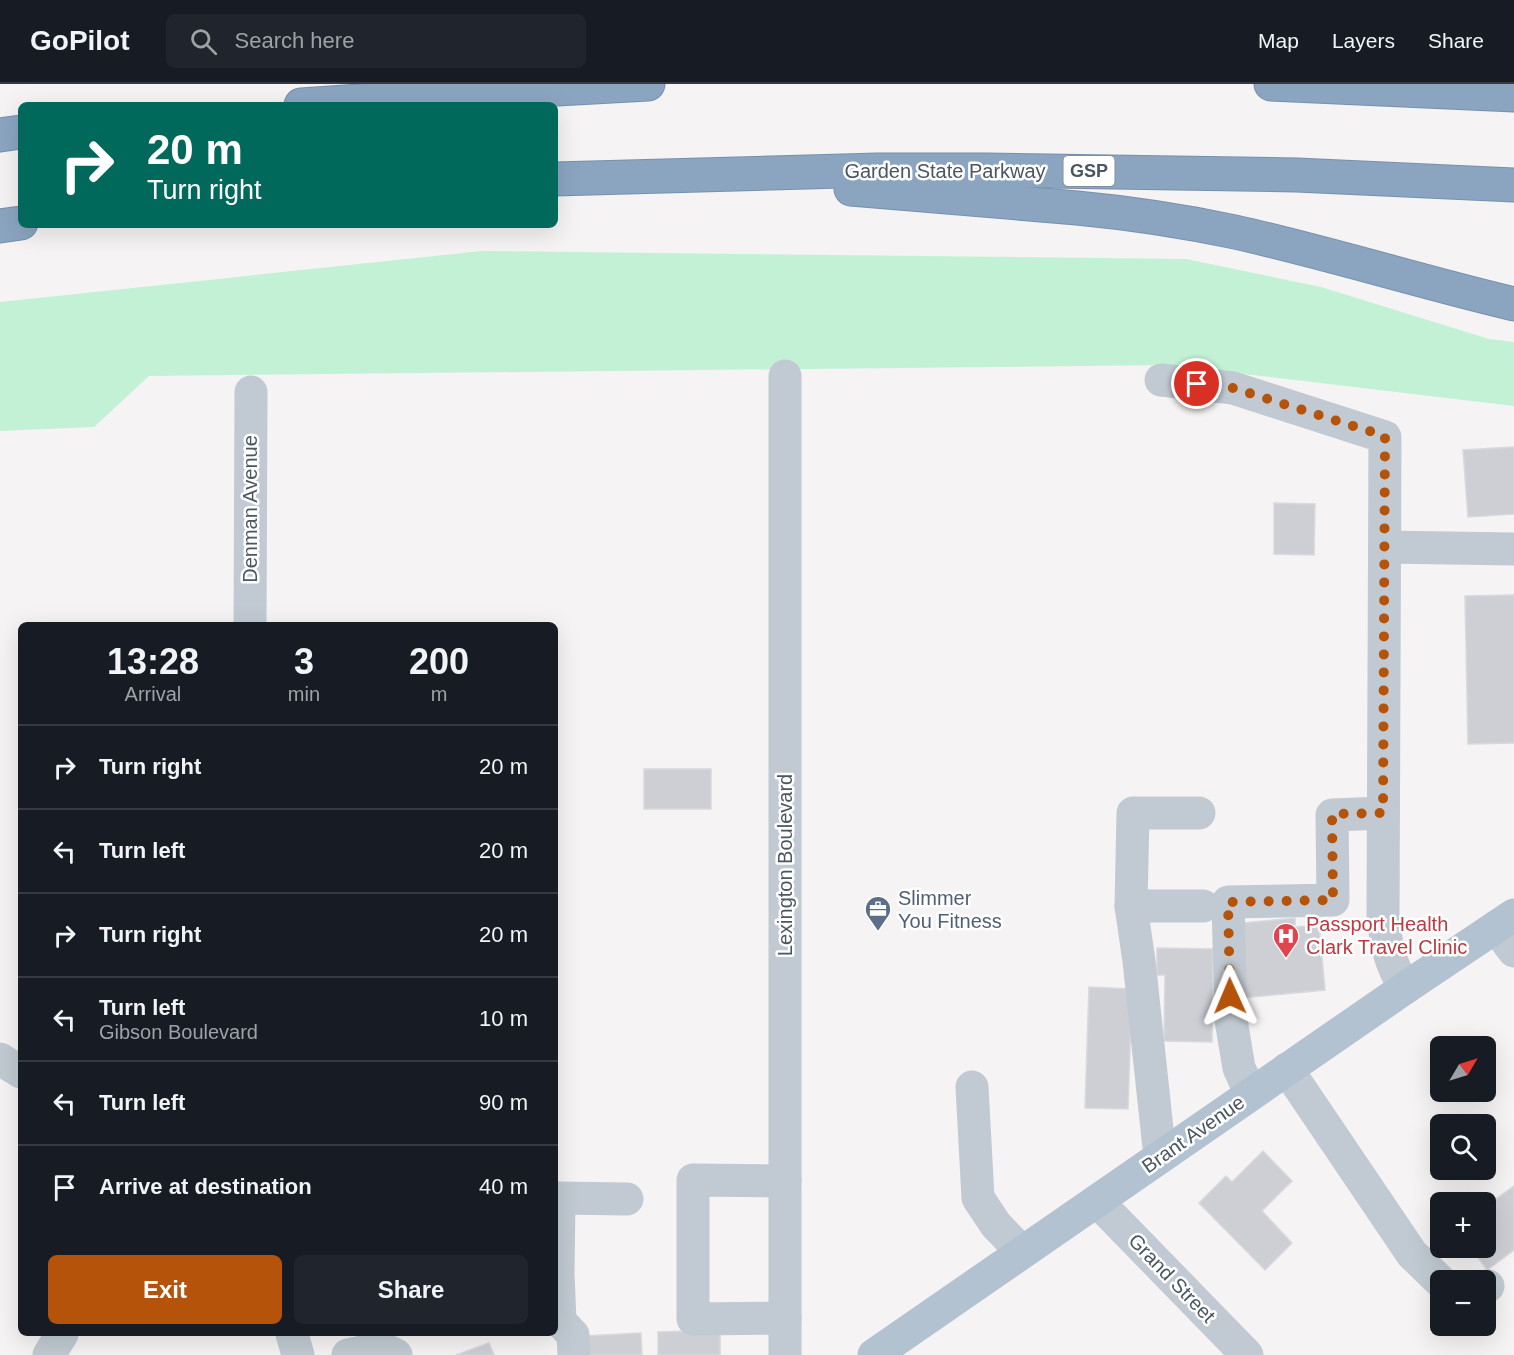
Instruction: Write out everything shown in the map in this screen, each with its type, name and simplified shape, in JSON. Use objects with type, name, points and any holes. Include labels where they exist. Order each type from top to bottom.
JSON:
[{"type":"highway","points":[[345,102],[646,84]]},
{"type":"highway","points":[[1271,84],[1514,95]]},
{"type":"highway","points":[[0,135],[18,132]]},
{"type":"highway","name":"Garden State Parkway","points":[[558,179],[878,170],[986,170],[1297,175],[1514,185]]},
{"type":"highway","points":[[664,175],[1077,208],[1171,220],[1245,234],[1514,304]]},
{"type":"highway","points":[[0,226],[18,223]]},
{"type":"main road","name":"Brant Avenue","points":[[874,1355],[1405,988],[1508,931]]},
{"type":"street","name":"Lexington Boulevard","points":[[785,376],[785,1355]]},
{"type":"street","points":[[1161,380],[1233,388],[1385,436],[1383,917],[1391,961],[1405,988]]},
{"type":"street","name":"Denman Avenue","points":[[250,392],[250,622]]},
{"type":"street","points":[[1385,547],[1514,549]]},
{"type":"street","points":[[1160,1157],[1131,906],[1133,813],[1199,813]]},
{"type":"street","points":[[1131,906],[1333,900],[1332,814],[1383,813]]},
{"type":"street","points":[[1215,904],[1239,1068],[1251,1094]]},
{"type":"street","points":[[0,1059],[18,1070]]},
{"type":"street","points":[[1287,1069],[1412,1254],[1430,1271]]},
{"type":"street","points":[[972,1087],[978,1198],[996,1225],[1022,1252]]},
{"type":"street","points":[[785,1181],[693,1180],[693,1319],[785,1318]]},
{"type":"street","points":[[574,1355],[573,1335],[560,1322],[559,1198],[627,1199]]},
{"type":"street","name":"Grand Street","points":[[1097,1201],[1247,1355]]},
{"type":"street","points":[[49,1355],[61,1336]]},
{"type":"street","points":[[293,1336],[298,1355]]},
{"type":"street","points":[[348,1355],[382,1348],[396,1355]]},
{"type":"green space","points":[[482,251],[1186,259],[1321,287],[1489,339],[1514,342],[1514,406],[1169,365],[149,376],[94,427],[0,431],[0,302]]},
{"type":"building","points":[[1514,447],[1514,514],[1468,517],[1463,450]]},
{"type":"building","points":[[1274,503],[1315,504],[1314,555],[1274,554]]},
{"type":"building","points":[[1514,595],[1514,743],[1468,744],[1465,596]]},
{"type":"building","points":[[644,769],[711,769],[711,809],[644,809]]},
{"type":"building","points":[[1295,918],[1295,927],[1319,925],[1325,990],[1240,998],[1233,924]]},
{"type":"building","points":[[1157,948],[1213,949],[1212,1042],[1164,1041],[1165,975],[1157,975]]},
{"type":"building","points":[[1089,987],[1132,989],[1128,1109],[1085,1108]]},
{"type":"building","points":[[1263,1151],[1292,1181],[1262,1211],[1292,1243],[1265,1270],[1199,1203],[1226,1176],[1232,1182]]},
{"type":"building","points":[[1514,1186],[1514,1250],[1487,1270],[1478,1258],[1496,1258],[1496,1199]]},
{"type":"building","points":[[720,1330],[720,1355],[658,1355],[658,1332]]},
{"type":"building","points":[[641,1333],[642,1355],[584,1355],[583,1336]]},
{"type":"building","points":[[489,1343],[494,1355],[456,1355]]},
{"type":"place","name":"Slimmer You Fitness","points":[[878,932]]},
{"type":"place","name":"Passport Health Clark Travel Clinic","points":[[1286,959]]},
{"type":"route","points":[[1197,384],[1233,388],[1385,436],[1383,813],[1332,814],[1333,900],[1228,902],[1230,996]]}]
